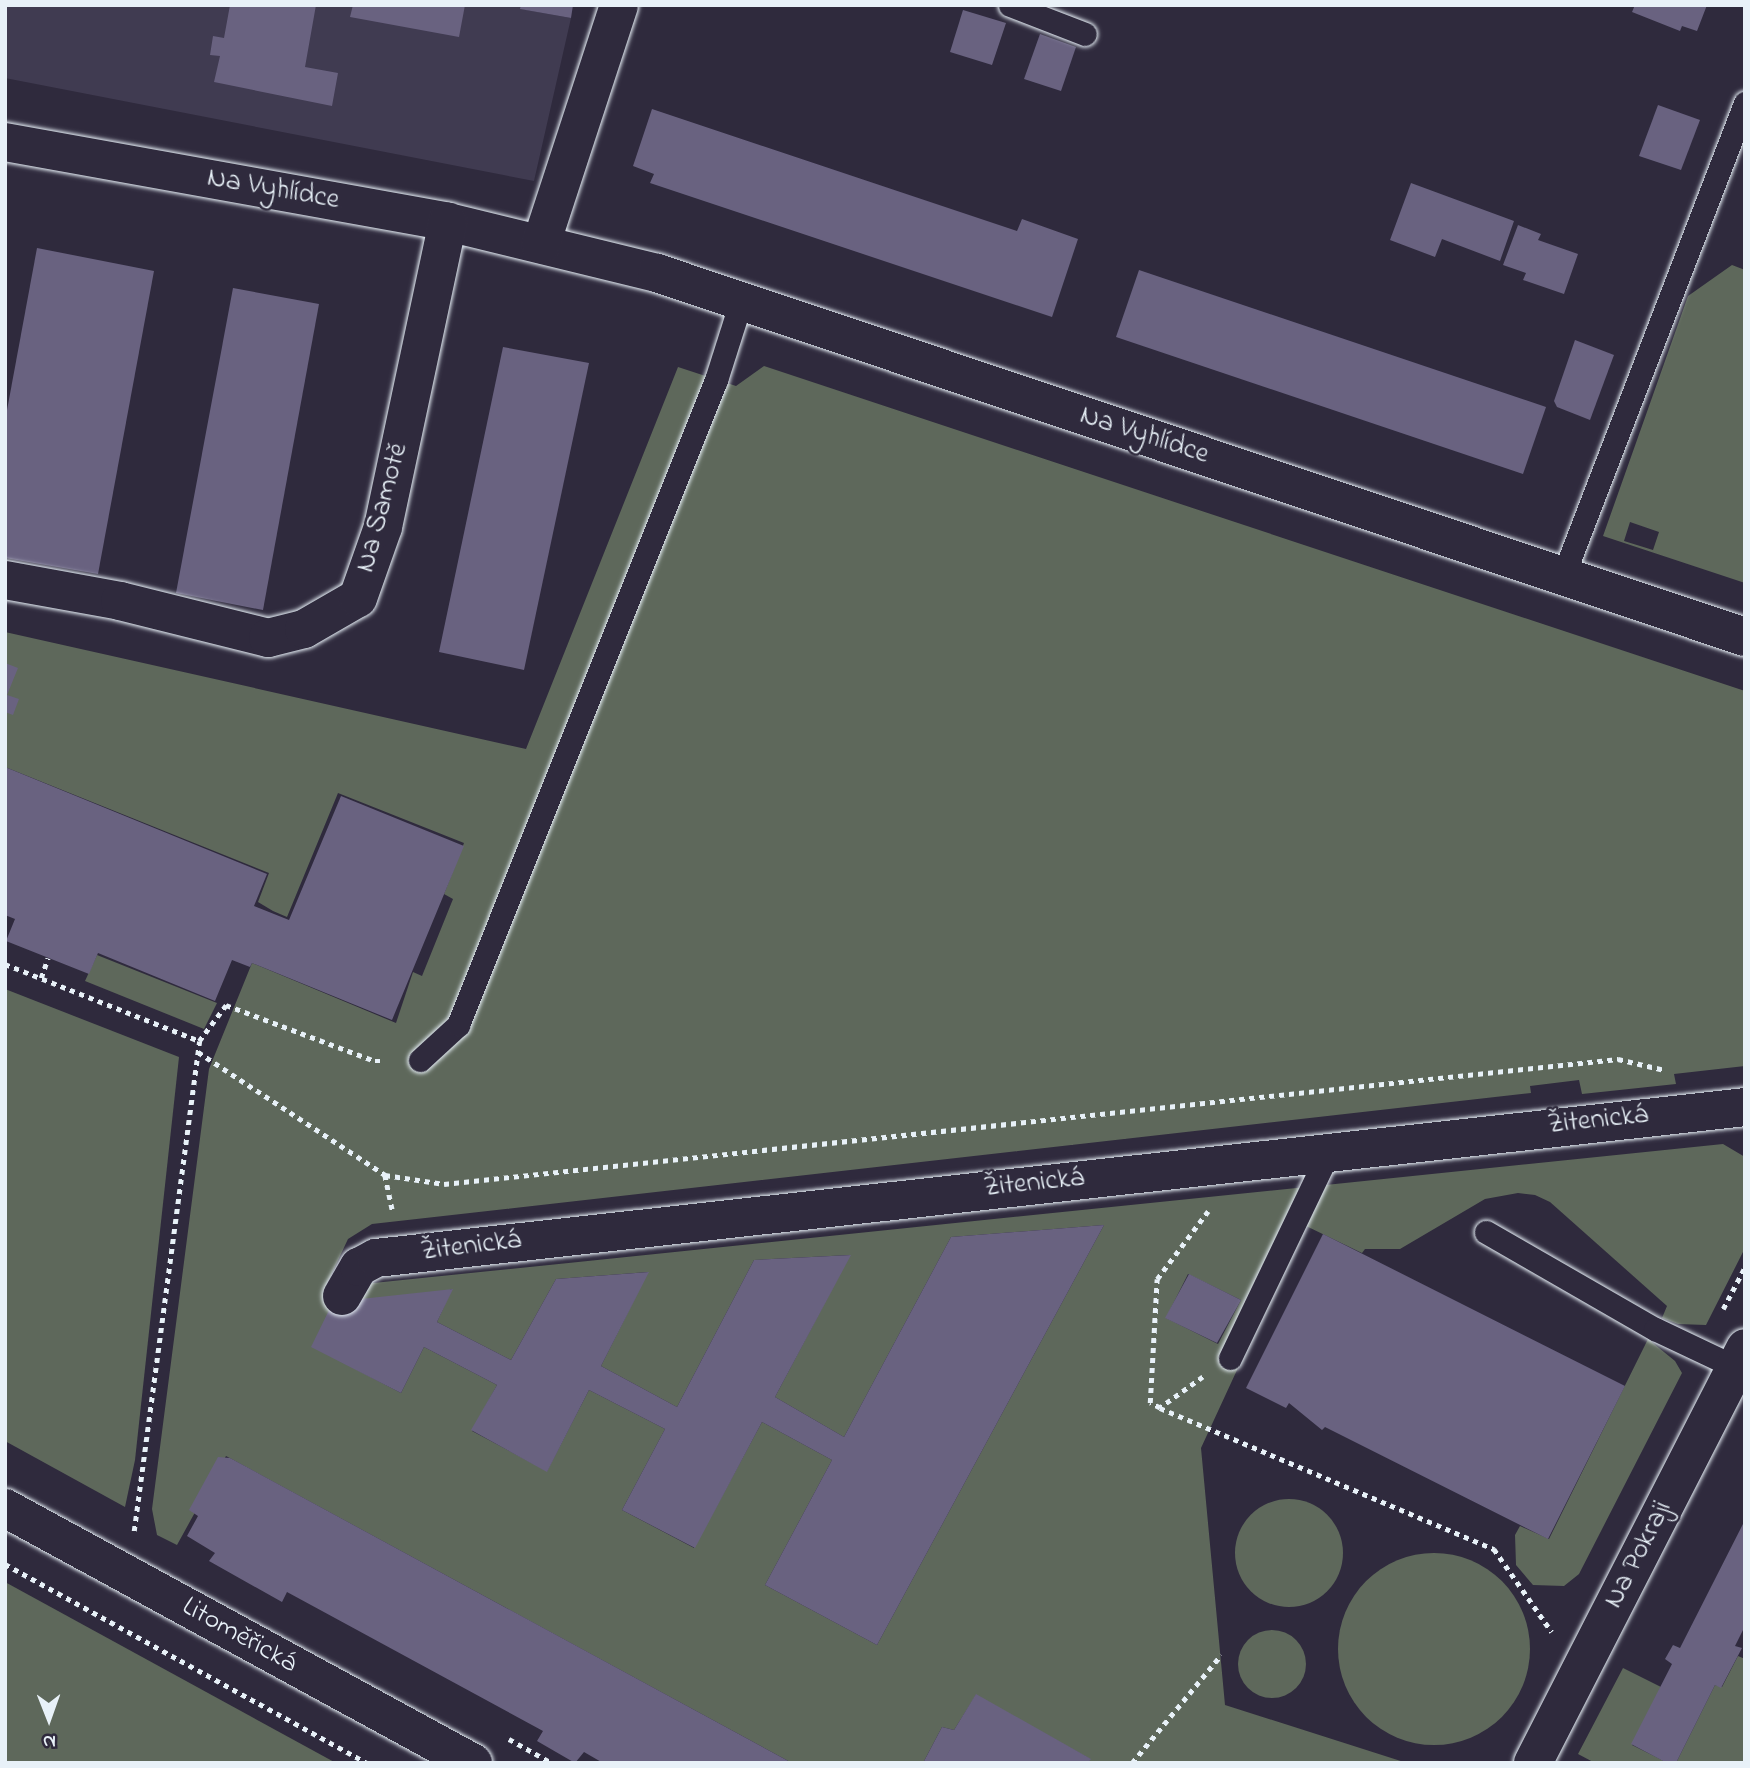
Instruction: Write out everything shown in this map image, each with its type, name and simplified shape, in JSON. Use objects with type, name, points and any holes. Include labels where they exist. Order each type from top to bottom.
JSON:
[{"type":"street","points":[[541,244],[619,5]]},
{"type":"street","name":"Na Vyhlídce","points":[[5,142],[448,222],[657,273],[1745,637]]},
{"type":"street","name":"Na Samotě","points":[[5,580],[120,601],[268,638],[304,629],[358,598],[383,527],[448,222]]},
{"type":"street","name":"Žitenická","points":[[342,1296],[359,1267],[376,1258],[1745,1107]]},
{"type":"street","name":"Na Pokraji","points":[[1533,1763],[1740,1357]]},
{"type":"street","name":"Litoměřická","points":[[5,1508],[473,1763]]},
{"type":"lane","points":[[1010,5],[1085,34]]},
{"type":"lane","points":[[1563,576],[1743,118]]},
{"type":"lane","points":[[420,1060],[458,1025],[716,380],[741,301]]},
{"type":"lane","points":[[1230,1359],[1329,1151]]},
{"type":"lane","points":[[1486,1232],[1655,1329],[1740,1357]]},
{"type":"path","points":[[41,978],[48,958]]},
{"type":"path","points":[[5,964],[199,1041]]},
{"type":"path","points":[[134,1532],[199,1041],[226,1005],[375,1061],[420,1060]]},
{"type":"path","points":[[198,1052],[385,1175],[444,1184],[1618,1059],[1677,1076]]},
{"type":"path","points":[[385,1175],[394,1220]]},
{"type":"path","points":[[1214,1202],[1157,1279],[1153,1293],[1150,1403],[1494,1549],[1558,1640]]},
{"type":"path","points":[[1160,1408],[1230,1359]]},
{"type":"path","points":[[5,1564],[367,1763]]},
{"type":"path","points":[[1132,1763],[1221,1656]]},
{"type":"shaded area","points":[[5,5],[521,5],[521,9],[571,18],[534,181],[5,78]]},
{"type":"green space","points":[[1732,265],[1745,270],[1745,583],[1603,536],[1688,296]],"holes":[[[1630,522],[1659,532],[1653,550],[1624,541]]]},
{"type":"green space","points":[[764,366],[1745,691],[1745,1066],[1674,1074],[1676,1084],[1582,1094],[1579,1080],[1530,1086],[1531,1093],[372,1224],[348,1239],[325,1288],[1723,1144],[1745,1157],[1745,1248],[1706,1325],[1678,1324],[1662,1318],[1667,1306],[1550,1202],[1535,1195],[1518,1193],[1485,1199],[1400,1249],[1365,1249],[1362,1253],[1304,1225],[1201,1448],[1225,1705],[1407,1763],[1088,1763],[1090,1759],[976,1695],[954,1730],[942,1727],[923,1763],[792,1763],[226,1456],[177,1545],[157,1535],[152,1509],[209,1069],[252,963],[396,1023],[413,972],[422,976],[453,899],[444,894],[464,843],[338,793],[287,917],[273,911],[258,902],[269,873],[5,767],[5,632],[526,749],[678,367],[736,386]],"holes":[[[1104,1225],[877,1645],[765,1585],[832,1460],[762,1422],[694,1548],[622,1510],[665,1429],[589,1390],[547,1471],[472,1431],[497,1385],[424,1347],[401,1393],[312,1346],[452,1289],[437,1322],[511,1360],[556,1279],[648,1272],[601,1366],[677,1407],[754,1260],[850,1255],[775,1397],[844,1437],[951,1237]],[[1188,1274],[1241,1300],[1218,1344],[1166,1318]]]},
{"type":"green space","points":[[97,955],[217,1003],[204,1029],[85,981]]},
{"type":"green space","points":[[5,989],[179,1057],[135,1460],[125,1507],[5,1441]]},
{"type":"green space","points":[[1648,1339],[1675,1361],[1682,1373],[1579,1574],[1564,1586],[1533,1585],[1516,1565],[1515,1535],[1520,1526],[1549,1539]]},
{"type":"green space","points":[[1289,1499],[1310,1503],[1327,1515],[1339,1532],[1343,1553],[1339,1574],[1327,1591],[1310,1603],[1289,1607],[1268,1603],[1251,1591],[1239,1574],[1235,1553],[1239,1532],[1251,1515],[1268,1503]]},
{"type":"green space","points":[[1434,1553],[1471,1560],[1502,1581],[1523,1612],[1530,1649],[1523,1686],[1502,1717],[1471,1738],[1434,1745],[1397,1738],[1366,1717],[1345,1686],[1338,1649],[1345,1612],[1366,1581],[1397,1560]]},
{"type":"green space","points":[[5,1582],[336,1763],[5,1763]]},
{"type":"green space","points":[[1272,1630],[1285,1633],[1296,1640],[1303,1651],[1306,1664],[1303,1677],[1296,1688],[1285,1695],[1272,1698],[1259,1695],[1248,1688],[1241,1677],[1238,1664],[1241,1651],[1248,1640],[1259,1633]]},
{"type":"green space","points":[[1738,1656],[1745,1659],[1745,1763],[1676,1763],[1715,1685],[1722,1687]]},
{"type":"green space","points":[[1623,1668],[1661,1687],[1632,1745],[1668,1763],[1595,1763],[1578,1754]]},
{"type":"building","points":[[230,5],[316,5],[305,67],[338,73],[332,106],[214,82],[220,56],[210,55],[213,36],[224,38]]},
{"type":"building","points":[[353,5],[465,5],[459,37],[350,17]]},
{"type":"building","points":[[521,5],[573,5],[571,18],[520,9]]},
{"type":"building","points":[[1635,5],[1707,5],[1697,31],[1682,26],[1680,31],[1632,12]]},
{"type":"building","points":[[963,10],[1006,23],[992,65],[950,52]]},
{"type":"building","points":[[1040,34],[1076,47],[1061,91],[1024,79]]},
{"type":"building","points":[[1658,105],[1700,120],[1681,170],[1639,156]]},
{"type":"building","points":[[652,109],[1017,231],[1022,219],[1078,239],[1052,317],[650,183],[654,174],[633,166]]},
{"type":"building","points":[[1411,183],[1514,221],[1500,261],[1442,239],[1435,257],[1390,240]]},
{"type":"building","points":[[1518,225],[1541,234],[1538,240],[1578,254],[1564,294],[1523,280],[1526,273],[1503,265]]},
{"type":"building","points":[[37,248],[154,271],[98,574],[5,558],[5,421]]},
{"type":"building","points":[[1139,270],[1546,407],[1523,474],[1116,337]]},
{"type":"building","points":[[233,288],[319,304],[263,610],[176,593]]},
{"type":"building","points":[[1575,340],[1614,355],[1590,420],[1557,407],[1554,401]]},
{"type":"building","points":[[503,347],[589,363],[524,670],[439,652]]},
{"type":"building","points":[[5,663],[18,668],[7,695],[19,699],[13,715],[5,712]]},
{"type":"building","points":[[5,767],[267,874],[254,906],[289,920],[341,796],[464,846],[392,1020],[252,963],[250,967],[232,960],[215,1001],[98,953],[89,974],[6,941],[15,919],[5,915]]},
{"type":"building","points":[[1104,1225],[877,1645],[765,1585],[832,1460],[762,1422],[695,1548],[622,1510],[665,1429],[589,1390],[547,1472],[471,1430],[497,1385],[424,1347],[401,1393],[311,1347],[333,1302],[453,1289],[437,1322],[511,1360],[556,1279],[649,1272],[601,1366],[677,1407],[754,1260],[851,1255],[775,1397],[844,1437],[951,1237]]},
{"type":"building","points":[[1323,1234],[1625,1386],[1548,1539],[1325,1427],[1322,1430],[1289,1403],[1286,1408],[1246,1388]]},
{"type":"building","points":[[1189,1274],[1241,1300],[1217,1343],[1165,1318]]},
{"type":"building","points":[[218,1457],[230,1458],[792,1763],[603,1763],[584,1752],[575,1763],[537,1741],[543,1731],[287,1592],[282,1602],[209,1561],[215,1553],[187,1536],[198,1516],[189,1510]]},
{"type":"building","points":[[1745,1520],[1745,1626],[1735,1646],[1742,1648],[1721,1688],[1715,1685],[1676,1763],[1667,1763],[1631,1744],[1672,1664],[1665,1659],[1673,1645],[1680,1648]]},
{"type":"building","points":[[976,1694],[1091,1759],[1088,1763],[923,1763],[942,1727],[954,1730]]}]
